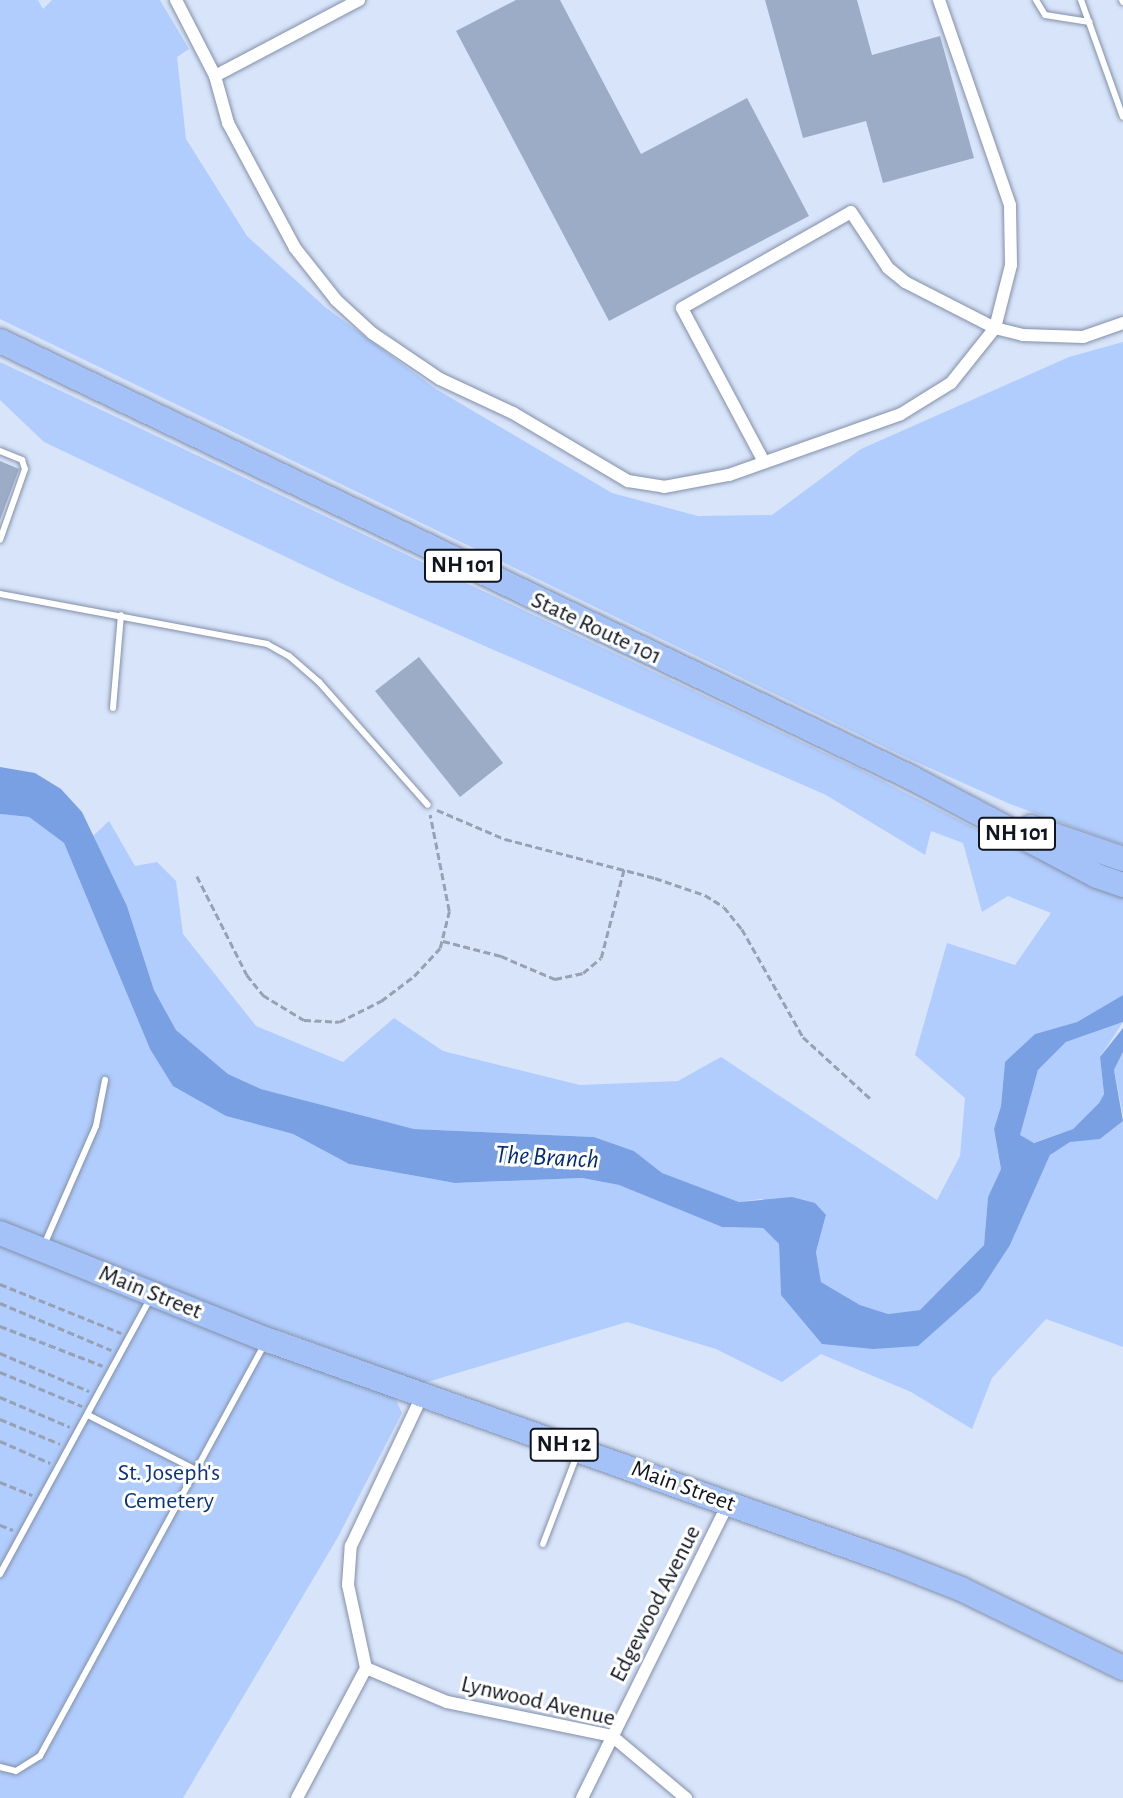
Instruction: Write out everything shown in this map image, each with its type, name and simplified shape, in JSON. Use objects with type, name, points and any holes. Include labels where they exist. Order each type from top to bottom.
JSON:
[{"type":"highway","name":"State Route 101","points":[[5,344],[912,778],[1097,876],[1123,884]]},
{"type":"highway","name":"State Route 101","points":[[912,778],[1123,859]]},
{"type":"highway","name":"Main Street","points":[[0,1233],[268,1340],[961,1589],[1123,1668]]},
{"type":"street","points":[[176,0],[215,76],[228,123],[295,248],[336,300],[372,333],[440,379],[513,413],[628,481],[664,487],[693,485],[877,425],[928,400],[971,361],[995,327],[1011,265],[1010,205],[939,0]]},
{"type":"street","points":[[215,76],[359,0]]},
{"type":"street","points":[[763,460],[682,309],[851,212],[888,268],[905,282],[995,327],[1073,338],[1123,323]]},
{"type":"street","points":[[297,1798],[366,1668],[348,1585],[351,1546],[423,1394]]},
{"type":"street","name":"Edgewood Avenue","points":[[582,1798],[728,1504]]},
{"type":"street","name":"Lynwood Avenue","points":[[366,1668],[447,1702],[612,1736],[686,1798]]},
{"type":"lane","points":[[1036,0],[1045,15],[1089,22]]},
{"type":"lane","points":[[1081,0],[1123,117]]},
{"type":"lane","points":[[0,451],[22,460],[25,469],[0,540]]},
{"type":"lane","points":[[0,594],[240,637],[289,656],[319,682],[428,805]]},
{"type":"lane","points":[[113,708],[121,615]]},
{"type":"lane","points":[[41,1250],[96,1126],[105,1080]]},
{"type":"lane","points":[[0,1574],[153,1294]]},
{"type":"lane","points":[[0,1767],[16,1771],[40,1756],[268,1340]]},
{"type":"lane","points":[[90,1413],[196,1470]]},
{"type":"lane","points":[[542,1544],[578,1450]]},
{"type":"path","points":[[428,805],[505,839],[624,869],[705,895],[724,908],[742,929],[803,1037],[872,1100]]},
{"type":"path","points":[[197,876],[247,975],[263,995],[304,1020],[339,1022],[358,1015],[414,976],[442,941],[449,911],[428,805]]},
{"type":"path","points":[[442,941],[501,956],[555,979],[583,973],[601,958],[624,869]]},
{"type":"path","points":[[0,1284],[130,1336]]},
{"type":"path","points":[[0,1303],[121,1354]]},
{"type":"path","points":[[0,1326],[112,1370]]},
{"type":"path","points":[[0,1353],[99,1395]]},
{"type":"path","points":[[0,1372],[90,1413]]},
{"type":"path","points":[[0,1397],[80,1431]]},
{"type":"path","points":[[0,1419],[70,1448]]},
{"type":"path","points":[[0,1441],[60,1467]]},
{"type":"path","points":[[0,1482],[42,1499]]},
{"type":"green space","points":[[0,0],[38,0],[43,9],[52,0],[160,0],[189,49],[177,57],[186,139],[247,236],[325,307],[436,389],[612,493],[698,516],[772,515],[861,449],[1069,357],[1123,342],[1123,845],[1010,804],[903,756],[0,319]]},
{"type":"green space","points":[[0,362],[863,771],[1014,848],[1123,891],[1123,995],[1077,1022],[1035,1034],[1005,1063],[1001,1106],[994,1129],[1001,1169],[988,1197],[984,1245],[920,1310],[888,1314],[860,1305],[821,1282],[816,1252],[826,1216],[761,1199],[739,1202],[661,1173],[634,1151],[594,1137],[414,1129],[261,1089],[228,1074],[176,1030],[154,990],[127,906],[93,836],[109,821],[135,866],[157,862],[176,881],[183,934],[256,1026],[343,1062],[394,1018],[443,1051],[580,1085],[678,1081],[721,1057],[937,1200],[960,1156],[965,1098],[915,1055],[947,943],[1015,965],[1051,913],[1008,896],[982,912],[963,843],[931,831],[925,855],[826,795],[343,584],[44,442],[0,400]]},
{"type":"green space","name":"St. Joseph's Cemetery","points":[[0,814],[29,817],[64,843],[150,1049],[226,1116],[293,1134],[349,1164],[455,1183],[581,1178],[619,1185],[722,1227],[763,1228],[779,1244],[781,1295],[873,1349],[1010,1245],[1050,1155],[1070,1141],[1100,1139],[1123,1121],[1123,1347],[1046,1319],[992,1378],[972,1429],[911,1392],[821,1354],[782,1382],[716,1349],[627,1322],[424,1383],[277,1329],[269,1350],[394,1396],[402,1413],[338,1537],[183,1798],[0,1798]]},
{"type":"green space","points":[[1123,1022],[1100,1057],[1104,1094],[1099,1103],[1073,1129],[1033,1143],[1019,1135],[1038,1070],[1066,1042]]},
{"type":"green space","points":[[1123,1052],[1123,1115],[1114,1070]]},
{"type":"water","name":"The Branch","points":[[0,767],[35,773],[61,789],[82,812],[127,906],[154,990],[176,1030],[228,1074],[261,1089],[414,1129],[594,1137],[634,1151],[662,1173],[739,1202],[792,1197],[815,1203],[826,1215],[816,1252],[821,1282],[860,1305],[888,1314],[920,1310],[984,1245],[988,1197],[1001,1169],[994,1129],[1001,1106],[1005,1062],[1035,1034],[1077,1022],[1123,995],[1123,1022],[1066,1042],[1038,1070],[1020,1135],[1034,1143],[1073,1129],[1099,1103],[1104,1094],[1100,1057],[1123,1028],[1123,1052],[1114,1070],[1123,1121],[1100,1139],[1070,1142],[1050,1155],[1010,1245],[980,1291],[918,1346],[873,1349],[822,1344],[781,1295],[779,1244],[763,1228],[722,1227],[619,1185],[582,1178],[455,1183],[349,1164],[293,1134],[226,1116],[173,1086],[150,1049],[64,843],[29,817],[0,814]]},
{"type":"building","points":[[516,0],[560,0],[641,154],[747,98],[809,216],[609,321],[456,31]]},
{"type":"building","points":[[765,0],[857,0],[872,55],[940,36],[974,158],[883,183],[866,121],[803,138]]},
{"type":"building","points":[[0,461],[19,469],[0,520]]},
{"type":"building","points":[[419,657],[503,763],[460,797],[375,691]]}]
